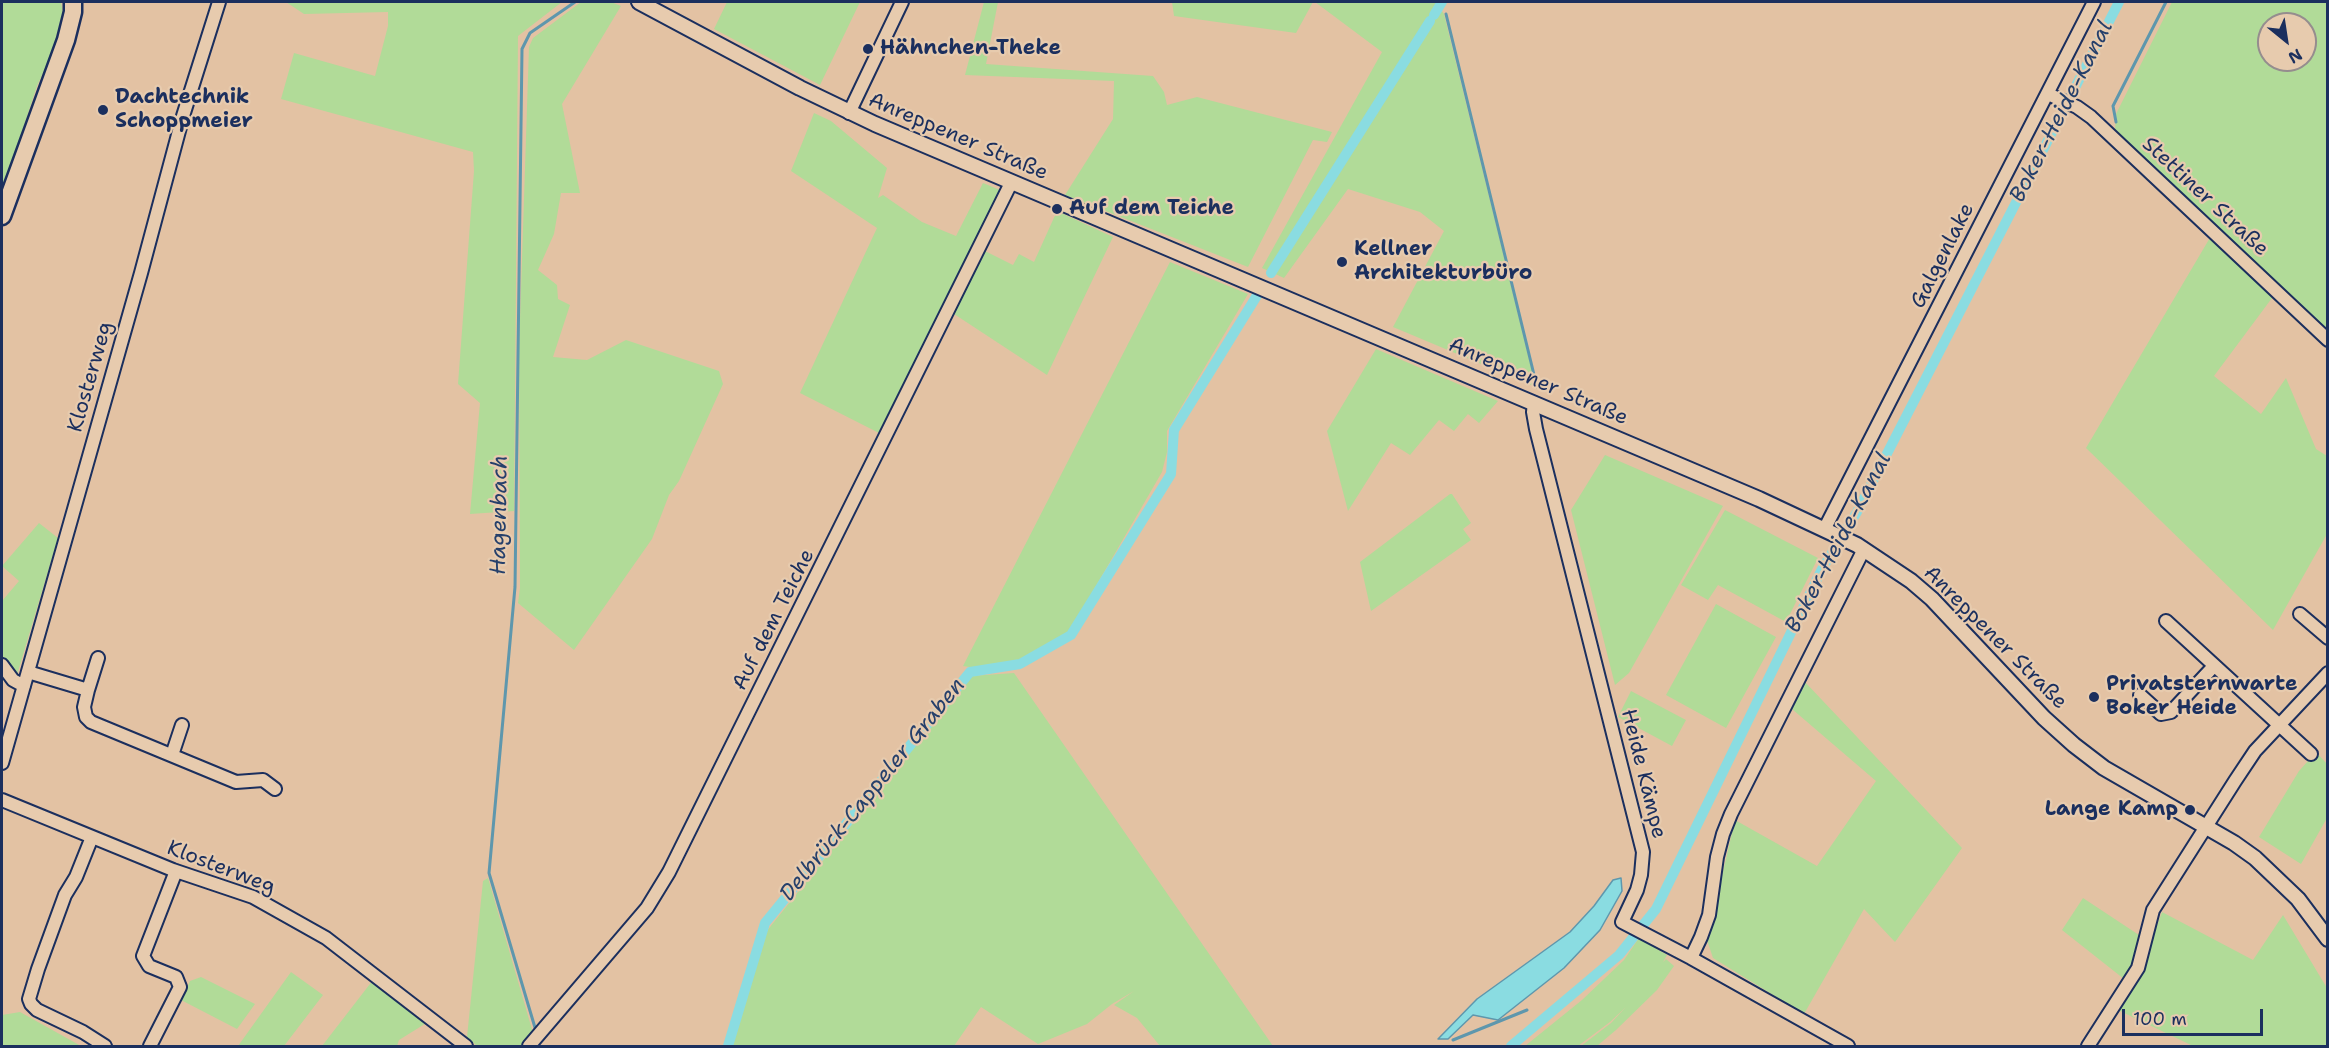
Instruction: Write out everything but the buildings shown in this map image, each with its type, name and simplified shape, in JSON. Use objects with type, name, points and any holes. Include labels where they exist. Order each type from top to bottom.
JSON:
[{"type":"main road","points":[[2,216],[66,40],[73,12],[73,2]]},
{"type":"street","name":"Klosterweg","points":[[2,763],[141,273],[183,116],[219,2]]},
{"type":"street","points":[[849,112],[902,2]]},
{"type":"street","name":"Galgenlake","points":[[1837,534],[2052,96],[2094,2]]},
{"type":"street","name":"Anreppener Straße","points":[[645,3],[849,112],[1837,534],[1864,549],[1911,581],[1932,599],[2036,709],[2074,745],[2132,785],[2250,855],[2298,899],[2328,939]]},
{"type":"street","name":"Stettiner Straße","points":[[2052,96],[2077,107],[2091,117],[2328,340]]},
{"type":"street","name":"Auf dem Teiche","points":[[529,1047],[647,908],[669,872],[1011,183]]},
{"type":"street","name":"Heide Kämpe","points":[[1534,404],[1536,429],[1643,852],[1637,890],[1622,922],[1691,958]]},
{"type":"street","points":[[1848,1047],[1691,958],[1708,915],[1717,857],[1731,814],[1864,549]]},
{"type":"street","points":[[2300,614],[2328,638]]},
{"type":"street","points":[[2166,621],[2311,754]]},
{"type":"street","points":[[98,658],[84,707],[88,720],[236,782],[263,780],[275,789]]},
{"type":"street","points":[[2,665],[13,680],[24,686]]},
{"type":"street","points":[[2140,695],[2160,714],[2171,712],[2214,666]]},
{"type":"street","points":[[28,672],[88,690]]},
{"type":"street","points":[[2088,1047],[2138,968],[2153,910],[2206,827],[2255,751],[2328,673]]},
{"type":"street","points":[[172,755],[182,725]]},
{"type":"street","name":"Klosterweg","points":[[2,800],[176,871],[253,897],[326,938],[466,1047]]},
{"type":"street","points":[[92,837],[61,906],[38,969],[30,999],[31,1004],[37,1010],[83,1032],[105,1047]]},
{"type":"street","points":[[150,1047],[180,987],[176,976],[149,966],[144,956],[176,871]]},
{"type":"green space","points":[[2,2],[61,2],[63,13],[56,37],[58,41],[37,86],[5,184],[2,183]]},
{"type":"green space","points":[[286,2],[562,2],[518,36],[514,511],[470,514],[480,403],[458,384],[474,171],[473,152],[281,99],[294,53],[375,76],[388,26],[388,12],[304,14]]},
{"type":"green space","points":[[581,2],[611,2],[621,6],[562,104],[580,193],[561,193],[554,234],[538,270],[557,285],[558,299],[570,305],[553,357],[587,360],[626,340],[719,371],[723,384],[679,481],[669,495],[652,539],[574,650],[518,603],[520,588],[519,350],[529,47],[533,38]]},
{"type":"green space","points":[[727,2],[860,2],[820,85],[714,29]]},
{"type":"green space","points":[[984,2],[998,2],[986,64],[1153,76],[1164,92],[1167,105],[1197,97],[1332,132],[1327,142],[1313,140],[1248,267],[1065,195],[1113,119],[1114,81],[965,75]]},
{"type":"green space","points":[[1172,2],[1313,2],[1296,33],[1174,16]]},
{"type":"green space","points":[[1315,2],[1439,2],[1437,4],[1444,14],[1536,387],[1393,327],[1444,231],[1420,212],[1348,189],[1284,278],[1262,268],[1382,52]]},
{"type":"green space","points":[[2172,2],[2327,2],[2327,331],[2115,131],[2116,114]]},
{"type":"green space","points":[[814,113],[831,121],[887,168],[878,198],[883,195],[922,222],[956,236],[983,183],[1000,190],[881,434],[800,393],[877,228],[791,171]]},
{"type":"green space","points":[[1057,211],[1113,237],[1047,375],[951,312],[981,249],[1013,265],[1019,254],[1034,262]]},
{"type":"green space","points":[[2211,236],[2275,294],[2214,376],[2261,414],[2286,378],[2316,449],[2327,456],[2327,534],[2273,630],[2086,448]]},
{"type":"green space","points":[[1170,262],[1248,294],[1167,431],[1167,452],[1162,472],[1070,631],[1040,651],[1015,661],[976,668],[963,666]]},
{"type":"green space","points":[[1376,349],[1498,401],[1479,423],[1468,414],[1454,431],[1439,420],[1410,455],[1391,443],[1348,511],[1327,431]]},
{"type":"green space","points":[[1605,455],[1723,506],[1629,673],[1615,685],[1571,510]]},
{"type":"green space","points":[[1450,494],[1471,523],[1463,529],[1471,540],[1371,611],[1360,562]]},
{"type":"green space","points":[[1725,510],[1818,558],[1786,622],[1718,585],[1708,600],[1681,585]]},
{"type":"green space","points":[[39,523],[58,538],[17,675],[2,655],[2,601],[19,581],[2,566]]},
{"type":"green space","points":[[1716,604],[1776,637],[1726,728],[1666,695]]},
{"type":"green space","points":[[1014,673],[1273,1046],[1160,1046],[1137,1018],[1114,1005],[1134,991],[1112,1004],[1087,1024],[1038,1044],[981,1007],[954,1046],[731,1046],[762,937],[971,676]]},
{"type":"green space","points":[[1805,682],[1962,848],[1895,942],[1864,909],[1804,1014],[1713,958],[1707,940],[1735,820],[1817,866],[1876,781],[1792,709]]},
{"type":"green space","points":[[1631,691],[1686,720],[1672,746],[1618,717]]},
{"type":"green space","points":[[2316,752],[2327,764],[2327,818],[2301,864],[2259,837],[2299,771]]},
{"type":"green space","points":[[488,878],[533,1033],[521,1046],[477,1046],[467,1037],[483,881]]},
{"type":"green space","points":[[2083,898],[2142,937],[2134,966],[2124,979],[2062,930]]},
{"type":"green space","points":[[2162,912],[2253,960],[2283,915],[2327,988],[2327,1046],[2193,1046],[2118,1010],[2141,969]]},
{"type":"green space","points":[[1639,938],[1667,955],[1663,962],[1666,959],[1674,966],[1657,990],[1616,1030],[1597,1046],[1581,1046],[1611,1023],[1626,1007],[1578,1046],[1525,1046],[1582,1000],[1624,960]]},
{"type":"green space","points":[[291,972],[323,995],[284,1046],[238,1046]]},
{"type":"green space","points":[[201,977],[255,1004],[237,1029],[181,1000],[190,981]]},
{"type":"green space","points":[[373,980],[428,1022],[399,1040],[397,1046],[322,1046]]},
{"type":"green space","points":[[20,1012],[81,1046],[2,1046],[2,1015]]},
{"type":"water","points":[[1621,878],[1622,891],[1600,930],[1564,968],[1498,1020],[1473,1015],[1448,1039],[1438,1039],[1477,999],[1570,932],[1594,906],[1613,880]]},
{"type":"waterway","name":"Hagenbach","points":[[536,1031],[489,873],[515,587],[522,49],[530,33],[575,2]]},
{"type":"waterway","name":"Delbrück-Cappeler Graben","points":[[1434,15],[1442,2]]},
{"type":"waterway","name":"Boker-Heide-Kanal","points":[[1511,1046],[1619,955],[1656,909],[1822,569],[1857,512],[2119,2]]},
{"type":"waterway","points":[[2116,122],[2113,106],[2166,2]]},
{"type":"waterway","points":[[1446,14],[1537,387]]},
{"type":"waterway","name":"Delbrück-Cappeler Graben","points":[[1271,273],[1430,21]]},
{"type":"waterway","name":"Delbrück-Cappeler Graben","points":[[728,1046],[765,923],[970,672],[1020,664],[1071,635],[1171,474],[1174,430],[1261,289]]},
{"type":"waterway","points":[[1453,1040],[1527,1010]]},
{"type":"place","name":"Hähnchen-Theke","points":[[868,49]]},
{"type":"place","name":"Dachtechnik Schoppmeier","points":[[103,110]]},
{"type":"place","name":"Auf dem Teiche","points":[[1057,209]]},
{"type":"place","name":"Kellner Architekturbüro","points":[[1342,262]]},
{"type":"place","name":"Privatsternwarte Boker Heide","points":[[2094,697]]},
{"type":"place","name":"Lange Kamp","points":[[2190,810]]}]
